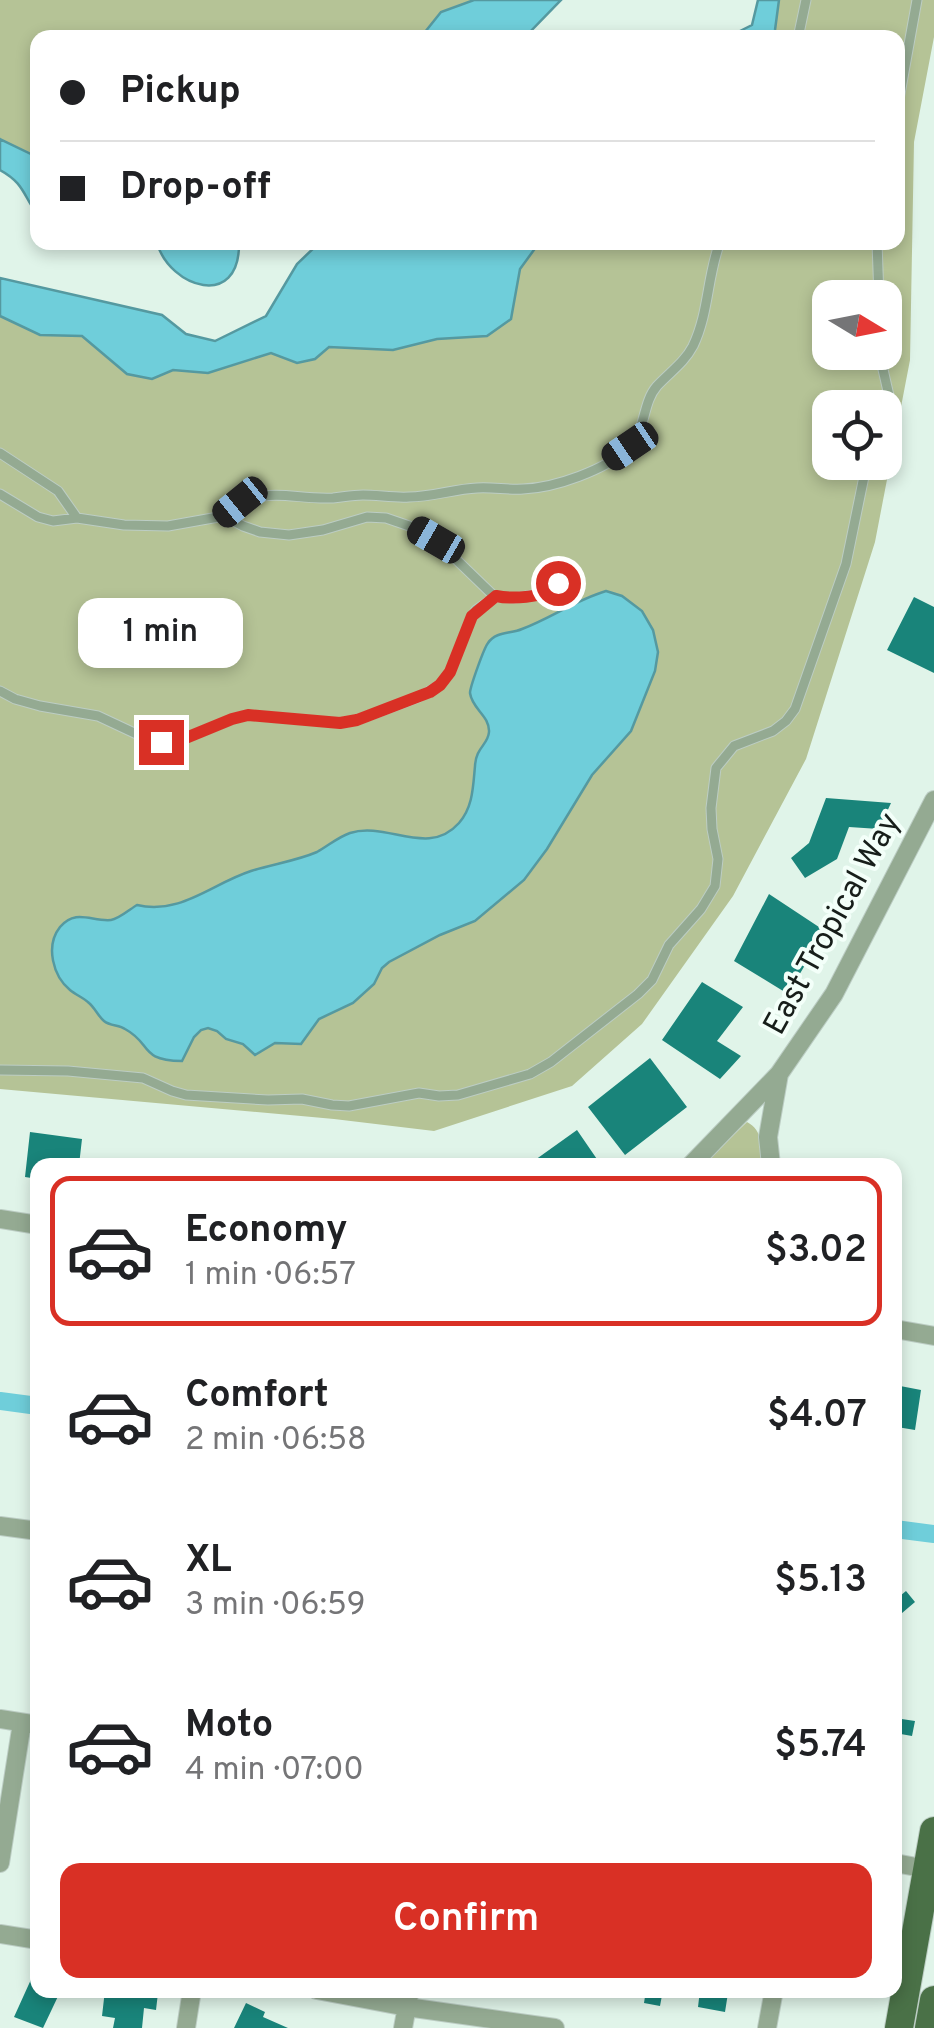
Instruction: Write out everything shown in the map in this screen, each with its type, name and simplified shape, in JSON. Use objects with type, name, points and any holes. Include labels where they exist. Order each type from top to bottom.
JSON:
[{"type":"main road","points":[[899,2028],[931,1871],[934,1831]]},
{"type":"main road","points":[[929,2028],[934,2000]]},
{"type":"street","name":"East Tropical Way","points":[[698,1158],[779,1074],[834,994],[934,800]]},
{"type":"street","name":"East Tropical Way","points":[[770,1158],[768,1137],[779,1074]]},
{"type":"street","points":[[0,1220],[30,1223]]},
{"type":"street","points":[[902,1330],[934,1336]]},
{"type":"street","points":[[0,1526],[30,1530]]},
{"type":"street","points":[[0,1719],[30,1724],[0,1863]]},
{"type":"street","points":[[902,1865],[931,1871]]},
{"type":"street","points":[[0,1934],[30,1939]]},
{"type":"street","points":[[186,2028],[191,1998]]},
{"type":"street","points":[[767,2028],[773,1998]]},
{"type":"street","points":[[404,2028],[408,1999],[556,2028]]},
{"type":"lane","points":[[800,30],[806,0]]},
{"type":"lane","points":[[905,64],[916,0]]},
{"type":"lane","points":[[0,494],[53,522],[77,518],[168,526],[224,516],[240,502],[274,494],[407,498],[478,488],[540,488],[564,482],[630,446],[640,430],[650,397],[684,360],[693,344],[702,321],[717,250]]},
{"type":"lane","points":[[877,250],[878,280]]},
{"type":"lane","points":[[0,453],[58,491],[77,518]]},
{"type":"lane","points":[[0,1070],[143,1078],[186,1095],[302,1099],[349,1106],[419,1093],[458,1095],[510,1082],[551,1062],[652,980],[669,945],[709,898],[718,872],[711,808],[716,768],[734,746],[773,731],[794,709],[846,564],[862,480]]},
{"type":"lane","points":[[224,516],[276,535],[305,533],[367,517],[400,522],[436,540],[496,596],[516,598],[556,591]]},
{"type":"lane","points":[[0,691],[50,708],[98,716],[161,742],[176,742],[248,715],[340,723],[357,720],[440,685],[450,672],[472,616],[496,596]]},
{"type":"green space","points":[[0,0],[474,0],[441,12],[427,30],[30,30],[30,154],[0,139]]},
{"type":"green space","points":[[779,0],[934,0],[934,37],[914,142],[910,360],[902,402],[902,390],[812,390],[812,480],[887,480],[875,542],[806,759],[733,896],[642,1024],[572,1086],[434,1131],[0,1089],[0,316],[40,335],[82,336],[127,374],[152,379],[173,370],[208,373],[271,353],[297,363],[315,359],[329,347],[393,350],[437,339],[487,336],[511,319],[520,269],[534,250],[905,250],[905,30],[775,30]]},
{"type":"green space","points":[[747,1122],[759,1135],[763,1158],[709,1158]]},
{"type":"water","points":[[474,0],[561,0],[532,30],[427,30],[441,12]]},
{"type":"water","points":[[758,0],[779,0],[775,30],[742,30],[752,25]]},
{"type":"water","points":[[0,139],[30,154],[30,203],[19,185],[0,170]]},
{"type":"water","points":[[160,250],[238,250],[228,278],[217,284],[189,280],[164,259]]},
{"type":"water","points":[[312,250],[534,250],[520,269],[511,319],[487,336],[437,339],[393,350],[329,347],[315,359],[297,363],[271,353],[208,373],[173,370],[152,379],[127,374],[82,336],[40,335],[0,316],[0,278],[162,315],[186,334],[215,341],[266,316],[297,264]]},
{"type":"water","points":[[606,591],[622,596],[642,611],[653,630],[658,652],[655,671],[631,731],[592,775],[547,849],[524,880],[475,921],[389,962],[374,984],[353,1003],[319,1019],[301,1044],[275,1043],[255,1055],[243,1044],[208,1028],[194,1037],[182,1061],[158,1058],[134,1035],[104,1021],[89,1003],[64,984],[55,969],[53,943],[60,927],[72,918],[111,920],[137,905],[168,906],[182,902],[251,871],[317,852],[350,833],[378,831],[434,838],[447,833],[467,810],[476,760],[488,736],[487,721],[470,693],[488,643],[495,636],[522,629]]},
{"type":"building","points":[[914,597],[934,607],[934,673],[887,650]]},
{"type":"building","points":[[826,798],[891,803],[879,829],[849,827],[837,859],[805,878],[791,858],[809,843]]},
{"type":"building","points":[[769,894],[825,931],[788,994],[734,961]]},
{"type":"building","points":[[702,982],[743,1007],[717,1041],[741,1056],[720,1079],[662,1040]]},
{"type":"building","points":[[650,1058],[687,1107],[625,1155],[588,1107]]},
{"type":"building","points":[[577,1130],[596,1158],[538,1158]]},
{"type":"building","points":[[30,1132],[82,1139],[80,1158],[30,1158],[30,1178],[25,1177]]},
{"type":"building","points":[[902,1386],[921,1390],[915,1430],[902,1428]]},
{"type":"building","points":[[906,1591],[915,1602],[902,1613],[902,1594]]},
{"type":"building","points":[[902,1719],[915,1721],[912,1736],[902,1734]]},
{"type":"building","points":[[30,1982],[30,1998],[57,1998],[43,2028],[14,2017]]},
{"type":"building","points":[[104,1998],[157,1998],[156,2010],[144,2008],[142,2028],[113,2028],[115,2018],[102,2016]]},
{"type":"building","points":[[645,1998],[662,1998],[660,2006],[644,2003]]},
{"type":"building","points":[[699,1998],[727,1998],[725,2012],[698,2007]]},
{"type":"building","points":[[246,2003],[265,2012],[263,2017],[288,2028],[234,2028]]},
{"type":"waterway","points":[[0,1401],[30,1405]]},
{"type":"waterway","points":[[902,1530],[934,1534]]},
{"type":"route","points":[[161,742],[176,742],[248,715],[340,723],[418,697],[440,685],[450,672],[476,610],[496,596],[535,596],[556,591],[558,583]]}]
